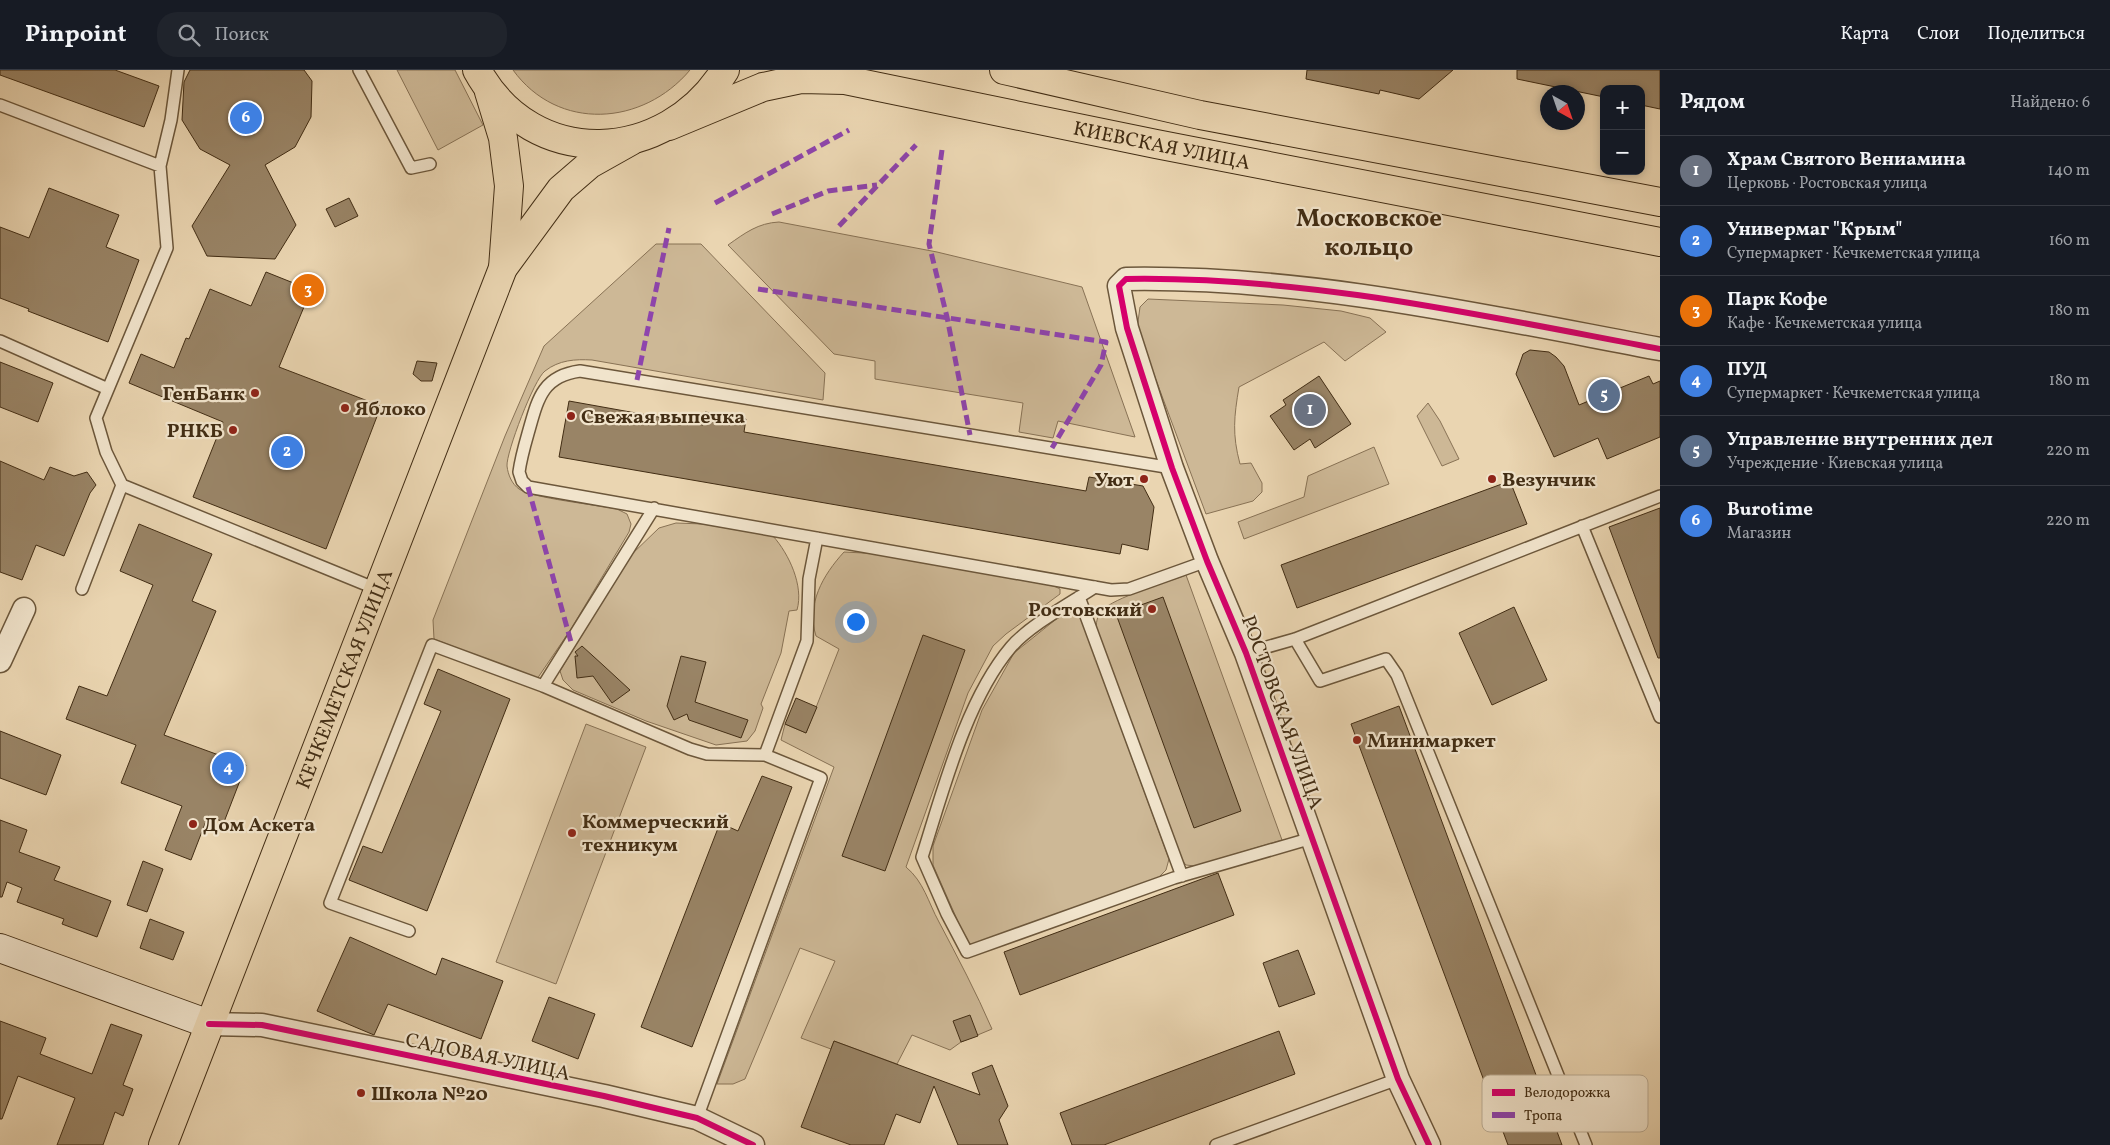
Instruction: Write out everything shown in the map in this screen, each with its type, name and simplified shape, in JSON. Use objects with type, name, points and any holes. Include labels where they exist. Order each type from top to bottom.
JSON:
[{"type":"main road","points":[[669,126],[700,101],[725,70]]},
{"type":"main road","name":"КИЕВСКАЯ УЛИЦА","points":[[1004,70],[1200,115],[1660,202]]},
{"type":"main road","points":[[482,78],[515,116],[551,136],[591,144],[631,141]]},
{"type":"main road","name":"КЕЧКЕМЕТСКАЯ УЛИЦА","points":[[482,78],[503,138],[509,186],[503,268]]},
{"type":"main road","name":"КИЕВСКАЯ УЛИЦА","points":[[631,141],[763,87],[801,80],[845,80],[1156,144],[1660,242]]},
{"type":"main road","name":"КЕЧКЕМЕТСКАЯ УЛИЦА","points":[[163,1145],[503,268],[562,189],[590,164],[631,141]]},
{"type":"main road","name":"САДОВАЯ УЛИЦА","points":[[0,948],[209,1024]]},
{"type":"street","name":"РОСТОВСКАЯ УЛИЦА","points":[[1429,1145],[1398,1079],[1246,653],[1207,561],[1172,468],[1127,328],[1119,286],[1126,279],[1154,278],[1306,287],[1457,311],[1660,349]]},
{"type":"street","points":[[0,661],[24,609]]},
{"type":"street","name":"САДОВАЯ УЛИЦА","points":[[209,1024],[262,1025],[604,1096],[697,1118],[753,1145]]},
{"type":"lane","points":[[178,70],[160,166],[167,248],[96,418],[106,452],[122,485],[379,590]]},
{"type":"lane","points":[[359,70],[410,168],[430,164]]},
{"type":"lane","points":[[0,105],[160,166]]},
{"type":"lane","points":[[0,341],[108,390]]},
{"type":"lane","points":[[1172,468],[580,371],[567,372],[555,378],[538,398],[520,461],[519,472],[522,481],[528,487],[1110,590],[1129,589],[1207,561]]},
{"type":"lane","points":[[82,589],[122,485]]},
{"type":"lane","points":[[1246,653],[1295,638],[1660,496]]},
{"type":"lane","points":[[542,686],[654,508]]},
{"type":"lane","points":[[1582,526],[1660,717]]},
{"type":"lane","points":[[765,755],[808,641],[809,579],[817,538]]},
{"type":"lane","points":[[1095,587],[1012,646],[972,710],[922,857],[947,914],[967,952],[1182,876],[1312,838]]},
{"type":"lane","points":[[1079,598],[1182,876]]},
{"type":"lane","points":[[1295,638],[1320,680],[1386,659],[1397,675],[1558,1075]]},
{"type":"lane","points":[[409,931],[330,903],[432,645],[542,686],[690,749],[716,755],[765,755],[821,778],[697,1118]]},
{"type":"lane","points":[[1216,1145],[1398,1079]]},
{"type":"lane","points":[[1581,1132],[1586,1145]]},
{"type":"shaded area","points":[[397,70],[455,70],[483,125],[438,150]]},
{"type":"shaded area","points":[[513,70],[690,70],[671,89],[649,102],[625,111],[601,114],[576,112],[553,104],[532,90]]},
{"type":"shaded area","points":[[779,222],[937,252],[1082,287],[1135,437],[1058,421],[1053,438],[1019,432],[1023,403],[875,379],[875,361],[834,354],[728,245],[758,227]]},
{"type":"shaded area","points":[[656,244],[701,244],[825,373],[823,400],[592,360],[567,361],[550,367],[540,377],[528,401],[511,447],[507,466],[508,473],[514,485],[526,492],[565,501],[617,509],[627,514],[631,524],[629,532],[571,629],[537,679],[434,639],[433,620],[505,436],[544,346]]},
{"type":"shaded area","points":[[1148,299],[1283,305],[1341,311],[1370,318],[1386,332],[1345,361],[1324,342],[1239,387],[1235,426],[1237,453],[1240,464],[1251,463],[1262,483],[1262,492],[1253,501],[1206,514],[1137,329],[1140,307]]},
{"type":"shaded area","points":[[1428,403],[1440,421],[1459,459],[1442,466],[1417,416]]},
{"type":"shaded area","points":[[1374,447],[1389,484],[1244,539],[1238,522],[1304,497],[1308,476]]},
{"type":"shaded area","points":[[676,523],[703,524],[773,536],[779,543],[794,571],[799,601],[797,610],[789,611],[781,653],[761,704],[763,708],[755,731],[747,741],[716,745],[646,721],[573,690],[563,680],[560,671],[630,556],[659,528]]},
{"type":"shaded area","points":[[844,552],[883,554],[1054,586],[1060,589],[1060,594],[1006,634],[993,646],[968,693],[906,867],[917,879],[925,893],[992,1029],[961,1042],[950,1050],[912,1035],[897,1064],[834,1041],[831,1049],[801,1038],[835,961],[800,948],[745,1079],[733,1084],[717,1084],[834,767],[781,740],[785,724],[806,733],[839,649],[816,636],[813,613],[818,591],[823,580]]},
{"type":"shaded area","points":[[1186,575],[1282,840],[1195,866],[1186,865],[1180,858],[1096,630],[1101,611],[1108,606],[1129,596]]},
{"type":"shaded area","points":[[1073,611],[1080,616],[1169,859],[1166,870],[1156,880],[973,945],[967,942],[933,865],[933,846],[982,710],[1014,653],[1060,616]]},
{"type":"shaded area","points":[[586,724],[646,747],[556,984],[496,962]]},
{"type":"building","points":[[0,70],[115,70],[159,86],[144,127],[0,75]]},
{"type":"building","points":[[190,70],[304,70],[312,81],[311,117],[295,147],[265,165],[296,225],[275,259],[207,256],[192,226],[230,165],[200,149],[182,120],[184,82]]},
{"type":"building","points":[[1307,70],[1453,70],[1419,99],[1380,90],[1379,94],[1306,79]]},
{"type":"building","points":[[1517,70],[1660,70],[1660,109],[1645,106],[1645,85],[1600,85],[1600,96],[1585,93],[1585,85],[1546,85],[1517,79]]},
{"type":"building","points":[[49,188],[119,215],[106,247],[139,260],[108,342],[0,298],[0,227],[29,238]]},
{"type":"building","points":[[349,198],[358,216],[335,227],[326,209]]},
{"type":"building","points":[[266,272],[311,290],[279,367],[381,406],[326,549],[193,497],[223,422],[129,383],[141,354],[174,368],[186,338],[189,339],[210,289],[251,306]]},
{"type":"building","points":[[1530,350],[1549,352],[1556,357],[1564,366],[1579,405],[1649,376],[1653,384],[1660,381],[1660,437],[1607,459],[1598,438],[1554,457],[1516,374],[1523,354]]},
{"type":"building","points":[[417,361],[437,363],[432,381],[421,381],[413,374]]},
{"type":"building","points":[[0,362],[53,383],[38,422],[0,407]]},
{"type":"building","points":[[1319,376],[1351,424],[1315,448],[1310,439],[1294,450],[1270,416],[1286,405],[1283,400]]},
{"type":"building","points":[[569,401],[703,425],[705,412],[746,419],[744,432],[1086,491],[1089,477],[1143,486],[1154,507],[1148,550],[1122,544],[1120,554],[559,457]]},
{"type":"building","points":[[0,461],[44,480],[50,467],[74,476],[87,472],[96,485],[90,493],[64,556],[36,545],[22,580],[0,572]]},
{"type":"building","points":[[1510,481],[1527,524],[1297,608],[1281,565]]},
{"type":"building","points":[[1660,508],[1660,658],[1658,658],[1609,527]]},
{"type":"building","points":[[139,524],[212,554],[192,601],[216,611],[164,735],[246,765],[224,822],[208,816],[191,860],[165,850],[182,806],[121,783],[136,745],[66,719],[79,686],[107,696],[153,585],[120,571]]},
{"type":"building","points":[[1163,597],[1241,811],[1194,828],[1116,614]]},
{"type":"building","points":[[1514,607],[1547,680],[1492,705],[1459,633]]},
{"type":"building","points":[[923,635],[965,650],[885,871],[842,856]]},
{"type":"building","points":[[582,646],[630,690],[612,703],[593,676],[577,678],[575,656],[578,656],[575,652]]},
{"type":"building","points":[[681,656],[706,662],[695,702],[748,720],[741,738],[689,720],[687,714],[674,720],[667,706]]},
{"type":"building","points":[[438,669],[510,699],[427,911],[349,880],[363,846],[382,853],[441,711],[424,704]]},
{"type":"building","points":[[796,698],[817,707],[806,733],[785,724]]},
{"type":"building","points":[[1399,706],[1536,1075],[1482,1075],[1351,724]]},
{"type":"building","points":[[0,731],[61,755],[46,795],[0,778]]},
{"type":"building","points":[[762,776],[792,787],[692,1047],[641,1027],[720,823],[738,831]]},
{"type":"building","points":[[0,820],[27,830],[19,852],[60,867],[54,880],[111,901],[97,937],[62,924],[64,919],[17,902],[22,888],[7,882],[2,897],[0,897]]},
{"type":"building","points":[[143,861],[163,869],[147,912],[127,905]]},
{"type":"building","points":[[1218,873],[1234,915],[1020,995],[1004,952]]},
{"type":"building","points":[[150,919],[184,932],[173,960],[140,948]]},
{"type":"building","points":[[350,937],[436,975],[442,958],[503,981],[481,1039],[388,1004],[374,1035],[317,1011]]},
{"type":"building","points":[[1298,950],[1315,994],[1279,1007],[1263,963]]},
{"type":"building","points":[[549,997],[595,1014],[578,1059],[532,1041]]},
{"type":"building","points":[[970,1015],[978,1036],[961,1042],[953,1021]]},
{"type":"building","points":[[0,1021],[46,1038],[40,1054],[92,1074],[111,1024],[142,1035],[123,1085],[133,1089],[123,1116],[115,1112],[103,1145],[57,1145],[75,1098],[18,1076],[2,1119],[0,1119]]},
{"type":"building","points":[[1279,1031],[1295,1074],[1104,1145],[1072,1145],[1060,1113]]},
{"type":"building","points":[[834,1041],[980,1095],[972,1073],[992,1065],[1008,1106],[999,1120],[1008,1145],[958,1145],[934,1086],[920,1123],[896,1114],[884,1145],[851,1145],[801,1127]]},
{"type":"building","points":[[1503,1132],[1557,1132],[1562,1145],[1508,1145]]},
{"type":"marked path","points":[[715,203],[849,130]]},
{"type":"marked path","points":[[839,226],[916,145]]},
{"type":"marked path","points":[[942,150],[929,244],[947,317],[970,435]]},
{"type":"marked path","points":[[772,214],[828,191],[877,185]]},
{"type":"marked path","points":[[637,380],[669,228]]},
{"type":"marked path","points":[[758,289],[1106,342],[1101,365],[1052,448]]},
{"type":"marked path","points":[[528,487],[571,642]]},
{"type":"cycle path","points":[[1429,1145],[1398,1079],[1246,653],[1207,561],[1172,468],[1127,328],[1119,286],[1126,279],[1193,280],[1261,284],[1328,291],[1394,300],[1660,349]]},
{"type":"cycle path","points":[[209,1024],[262,1025],[604,1096],[697,1118],[753,1145]]},
{"type":"place","name":"Burotime","points":[[246,118]]},
{"type":"place","name":"Парк Кофе","points":[[308,290]]},
{"type":"place","name":"ГенБанк","points":[[255,393]]},
{"type":"place","name":"Управление внутренних дел","points":[[1604,395]]},
{"type":"place","name":"Яблоко","points":[[345,408]]},
{"type":"place","name":"Храм Святого Вениамина","points":[[1310,410]]},
{"type":"place","name":"Свежая выпечка","points":[[571,416]]},
{"type":"place","name":"РНКБ","points":[[233,430]]},
{"type":"place","name":"Универмаг \"Крым\"","points":[[287,452]]},
{"type":"place","name":"Уют","points":[[1144,479]]},
{"type":"place","name":"Везунчик","points":[[1492,479]]},
{"type":"place","name":"Ростовский","points":[[1152,609]]},
{"type":"place","name":"Минимаркет","points":[[1357,740]]},
{"type":"place","name":"ПУД","points":[[228,768]]},
{"type":"place","name":"Дом Аскета","points":[[193,824]]},
{"type":"place","name":"Коммерческий техникум","points":[[572,833]]},
{"type":"place","name":"Школа №20","points":[[361,1093]]},
{"type":"district","name":"Московское кольцо","points":[[1369,232]]}]
